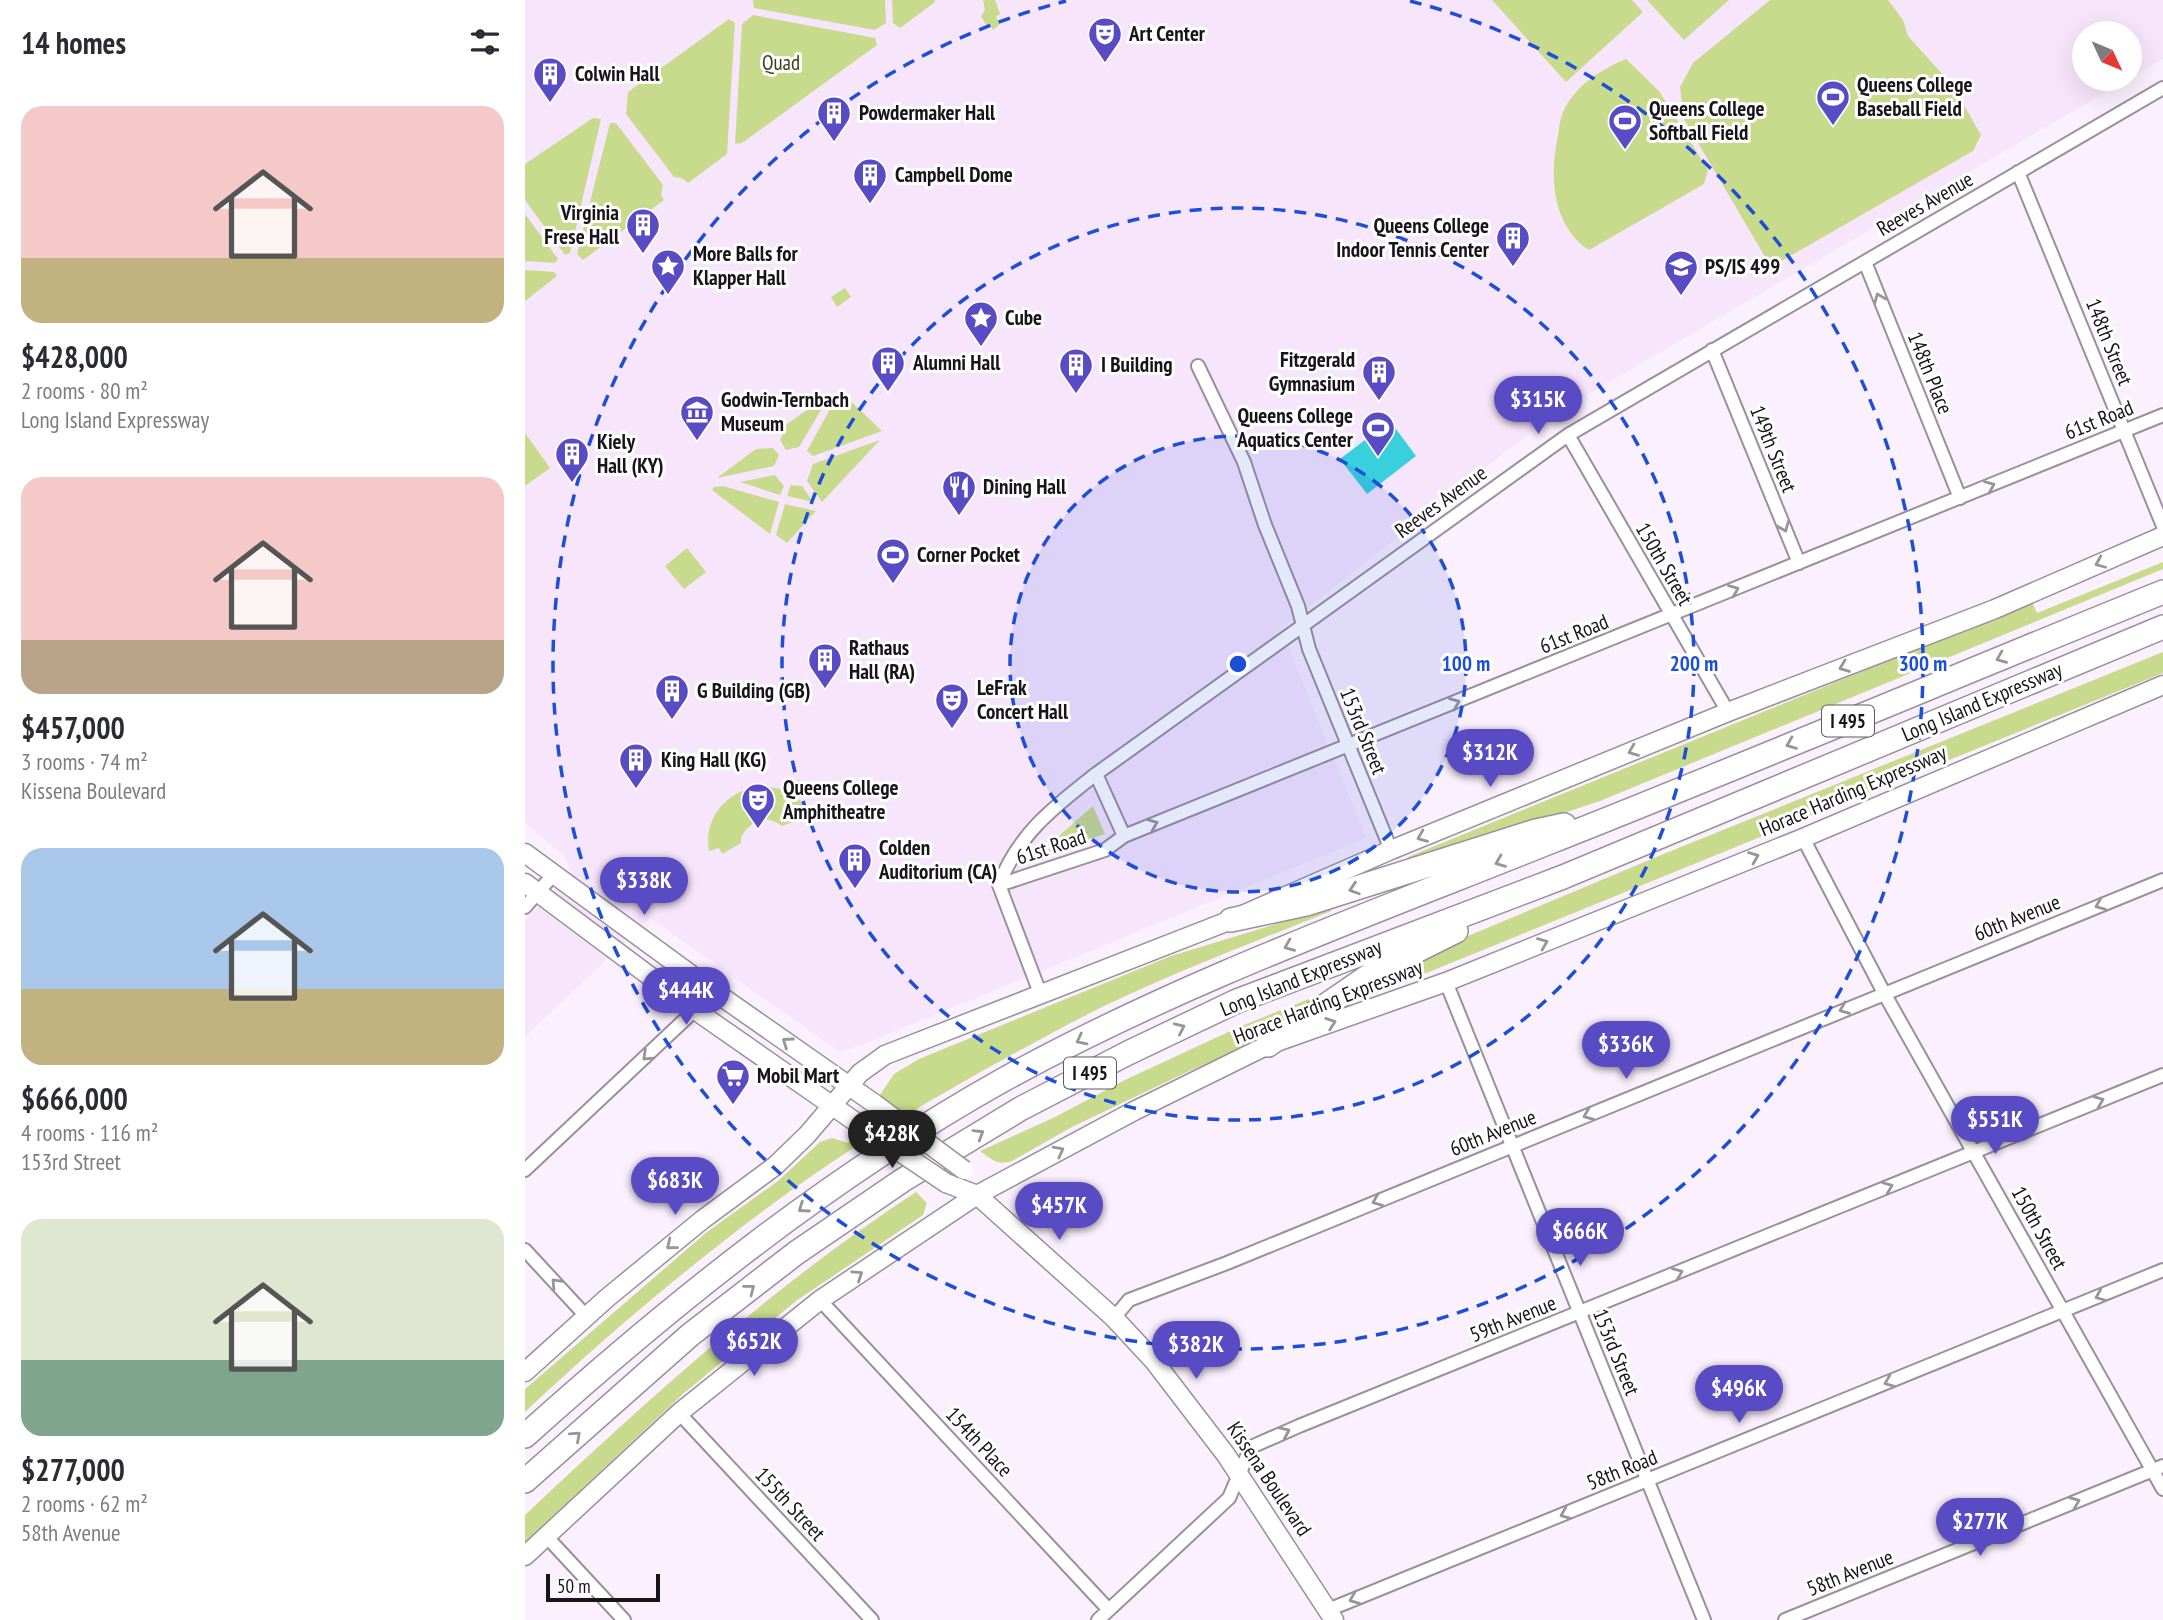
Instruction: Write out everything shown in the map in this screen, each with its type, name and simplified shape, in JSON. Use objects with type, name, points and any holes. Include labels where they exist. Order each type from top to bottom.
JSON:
[{"type":"highway","points":[[2064,632],[2163,578]]},
{"type":"highway","name":"Long Island Expressway","points":[[525,1436],[669,1310],[771,1230],[889,1148],[1003,1081],[1112,1024],[1220,974],[1632,810],[2163,592]]},
{"type":"highway","name":"Long Island Expressway","points":[[525,1481],[690,1335],[796,1253],[903,1180],[1020,1109],[1237,1001],[1563,877],[2163,627]]},
{"type":"highway","points":[[2085,659],[2163,640]]},
{"type":"highway","points":[[1231,919],[1306,904],[1536,831],[1632,810]]},
{"type":"highway","points":[[1268,1045],[1375,971],[1563,877]]},
{"type":"main road","points":[[525,1372],[586,1316],[702,1220],[775,1166],[807,1135],[860,1073],[885,1055],[1231,919],[1391,850],[1728,712],[1996,609],[2163,536]]},
{"type":"main road","name":"Horace Harding Expressway","points":[[525,1556],[679,1413],[820,1300],[977,1195],[1134,1111],[1268,1045],[1447,982],[1803,838],[2163,685]]},
{"type":"main road","name":"Kissena Boulevard","points":[[525,853],[964,1170],[977,1195],[1114,1318],[1180,1392],[1240,1475],[1331,1615]]},
{"type":"main road","name":"Kissena Boulevard","points":[[529,894],[946,1183],[977,1195]]},
{"type":"street","name":"Reeves Avenue","points":[[999,885],[1008,861],[1033,829],[1062,800],[1568,435],[2163,88]]},
{"type":"street","name":"148th Street","points":[[2018,172],[2163,526]]},
{"type":"street","name":"148th Place","points":[[1864,262],[1960,498]]},
{"type":"street","name":"149th Street","points":[[1711,350],[1799,563]]},
{"type":"street","name":"153rd Street","points":[[1198,366],[1244,462],[1265,525],[1298,606],[1309,649],[1391,850]]},
{"type":"street","name":"61st Road","points":[[999,885],[1105,850],[1124,836],[2163,415]]},
{"type":"street","name":"150th Street","points":[[1568,435],[1728,712]]},
{"type":"street","points":[[1096,774],[1124,836]]},
{"type":"street","name":"150th Street","points":[[1803,838],[1884,993],[2063,1311],[2158,1468],[2163,1489]]},
{"type":"street","points":[[529,894],[553,875]]},
{"type":"street","name":"60th Avenue","points":[[1114,1318],[1129,1300],[2163,880]]},
{"type":"street","points":[[999,885],[1040,993]]},
{"type":"street","name":"153rd Street","points":[[1447,982],[1704,1620]]},
{"type":"street","points":[[525,1170],[695,1010],[712,990]]},
{"type":"street","name":"59th Avenue","points":[[1098,1620],[1229,1498],[1251,1447],[2163,1075]]},
{"type":"street","points":[[525,1250],[586,1316]]},
{"type":"street","name":"58th Road","points":[[1331,1615],[1647,1480],[2163,1270]]},
{"type":"street","name":"154th Place","points":[[820,1300],[1109,1610]]},
{"type":"street","name":"155th Street","points":[[679,1413],[872,1620]]},
{"type":"street","name":"58th Avenue","points":[[1784,1620],[2158,1468]]},
{"type":"street","points":[[546,1536],[624,1620]]},
{"type":"shaded area","points":[[525,0],[2163,0],[2163,59],[2142,71],[2142,21],[2072,21],[2072,91],[2107,91],[1551,416],[1281,629],[1366,838],[840,1052],[650,918],[525,1037],[525,921],[571,872],[564,856],[525,823]]},
{"type":"green space","points":[[753,0],[885,0],[886,23],[875,30],[754,8]]},
{"type":"green space","points":[[892,0],[935,2],[900,28],[893,23]]},
{"type":"green space","points":[[983,0],[995,0],[1000,14],[996,17],[1000,24],[993,30],[981,16],[985,10]]},
{"type":"green space","points":[[1492,0],[1632,0],[1643,12],[1566,82]]},
{"type":"green space","points":[[1647,0],[1729,0],[1684,40]]},
{"type":"green space","name":"Queens College Baseball Field","points":[[1770,0],[1888,0],[1903,20],[1908,36],[1953,86],[1981,135],[1973,151],[1771,267],[1684,119],[1680,87],[1693,63]]},
{"type":"green space","name":"Quad","points":[[753,15],[875,38],[877,45],[742,143],[735,144],[742,24]]},
{"type":"green space","points":[[729,19],[735,23],[727,154],[688,183],[682,178],[674,177],[626,114],[628,92]]},
{"type":"green space","name":"Queens College Softball Field","points":[[1626,59],[1659,91],[1708,170],[1704,184],[1589,250],[1567,228],[1556,199],[1554,167],[1560,123],[1575,93],[1599,73]]},
{"type":"green space","points":[[593,118],[601,119],[570,253],[565,255],[525,200],[525,164]]},
{"type":"green space","points":[[610,123],[616,123],[663,185],[661,195],[664,200],[583,260],[577,254]]},
{"type":"green space","points":[[525,214],[558,259],[555,263],[525,261]]},
{"type":"green space","points":[[525,270],[554,272],[557,276],[525,301]]},
{"type":"green space","points":[[845,288],[851,297],[837,307],[831,297]]},
{"type":"green space","points":[[840,391],[882,431],[813,456],[807,451]]},
{"type":"green space","points":[[824,398],[827,400],[799,447],[786,450],[780,440],[787,424]]},
{"type":"green space","points":[[525,433],[550,468],[525,486]]},
{"type":"green space","points":[[880,440],[822,502],[807,481],[813,464]]},
{"type":"green space","points":[[773,448],[779,455],[774,466],[717,478],[756,449]]},
{"type":"green space","points":[[775,475],[784,486],[780,495],[740,482]]},
{"type":"green space","points":[[791,485],[802,486],[813,502],[787,496]]},
{"type":"green space","points":[[723,486],[779,502],[770,534],[712,490],[714,487]]},
{"type":"green space","points":[[785,504],[816,511],[787,543],[776,535]]},
{"type":"green space","points":[[687,548],[706,572],[684,589],[665,566]]},
{"type":"green space","points":[[2163,562],[2163,569],[1600,801],[1410,864],[1408,857],[2032,602],[2037,613]]},
{"type":"green space","points":[[2163,652],[2163,673],[1360,1000],[1358,994],[1394,967],[1666,853]]},
{"type":"green space","points":[[763,786],[786,790],[810,808],[798,814],[801,819],[782,826],[770,820],[759,820],[745,831],[741,843],[722,854],[719,848],[709,851],[710,827],[721,807],[739,793]]},
{"type":"green space","points":[[1093,806],[1105,834],[1045,854],[1062,833]]},
{"type":"green space","points":[[1329,904],[1331,911],[1197,965],[1065,1026],[908,1114],[832,1162],[759,1214],[668,1285],[525,1412],[525,1389],[707,1232],[778,1181],[820,1142],[832,1138],[848,1143],[894,1074],[919,1059],[1171,956],[1276,924],[1274,920]]},
{"type":"green space","points":[[1319,995],[1321,999],[1259,1041],[1070,1128],[1012,1161],[999,1162],[980,1151],[1239,1027]]},
{"type":"green space","points":[[916,1192],[927,1203],[923,1215],[796,1301],[684,1393],[525,1542],[525,1515],[618,1428],[762,1305],[863,1228]]},
{"type":"water","name":"Queens College Aquatics Center","points":[[1390,421],[1416,456],[1367,494],[1340,459]]},
{"type":"place","name":"Art Center","points":[[1105,64]]},
{"type":"place","name":"Colwin Hall","points":[[550,104]]},
{"type":"place","name":"Queens College Baseball Field","points":[[1833,127]]},
{"type":"place","name":"Powdermaker Hall","points":[[834,143]]},
{"type":"place","name":"Queens College Softball Field","points":[[1625,151]]},
{"type":"place","name":"Campbell Dome","points":[[870,205]]},
{"type":"place","name":"Virginia Frese Hall","points":[[643,255]]},
{"type":"place","name":"Queens College Indoor Tennis Center","points":[[1513,268]]},
{"type":"place","name":"More Balls for Klapper Hall","points":[[668,296]]},
{"type":"place","name":"PS/IS 499","points":[[1681,297]]},
{"type":"place","name":"Cube","points":[[981,348]]},
{"type":"place","name":"Alumni Hall","points":[[888,393]]},
{"type":"place","name":"I Building","points":[[1076,395]]},
{"type":"place","name":"Fitzgerald Gymnasium","points":[[1379,402]]},
{"type":"place","name":"Godwin-Ternbach Museum","points":[[697,442]]},
{"type":"place","name":"Queens College Aquatics Center","points":[[1378,458]]},
{"type":"place","name":"Kiely Hall (KY)","points":[[572,484]]},
{"type":"place","name":"Dining Hall","points":[[959,517]]},
{"type":"place","name":"Corner Pocket","points":[[893,585]]},
{"type":"place","name":"Rathaus Hall (RA)","points":[[825,690]]},
{"type":"place","name":"G Building (GB)","points":[[672,721]]},
{"type":"place","name":"LeFrak Concert Hall","points":[[952,730]]},
{"type":"place","name":"King Hall (KG)","points":[[636,790]]},
{"type":"place","name":"Queens College Amphitheatre","points":[[758,830]]},
{"type":"place","name":"Colden Auditorium (CA)","points":[[855,890]]},
{"type":"place","name":"Mobil Mart","points":[[733,1106]]}]
